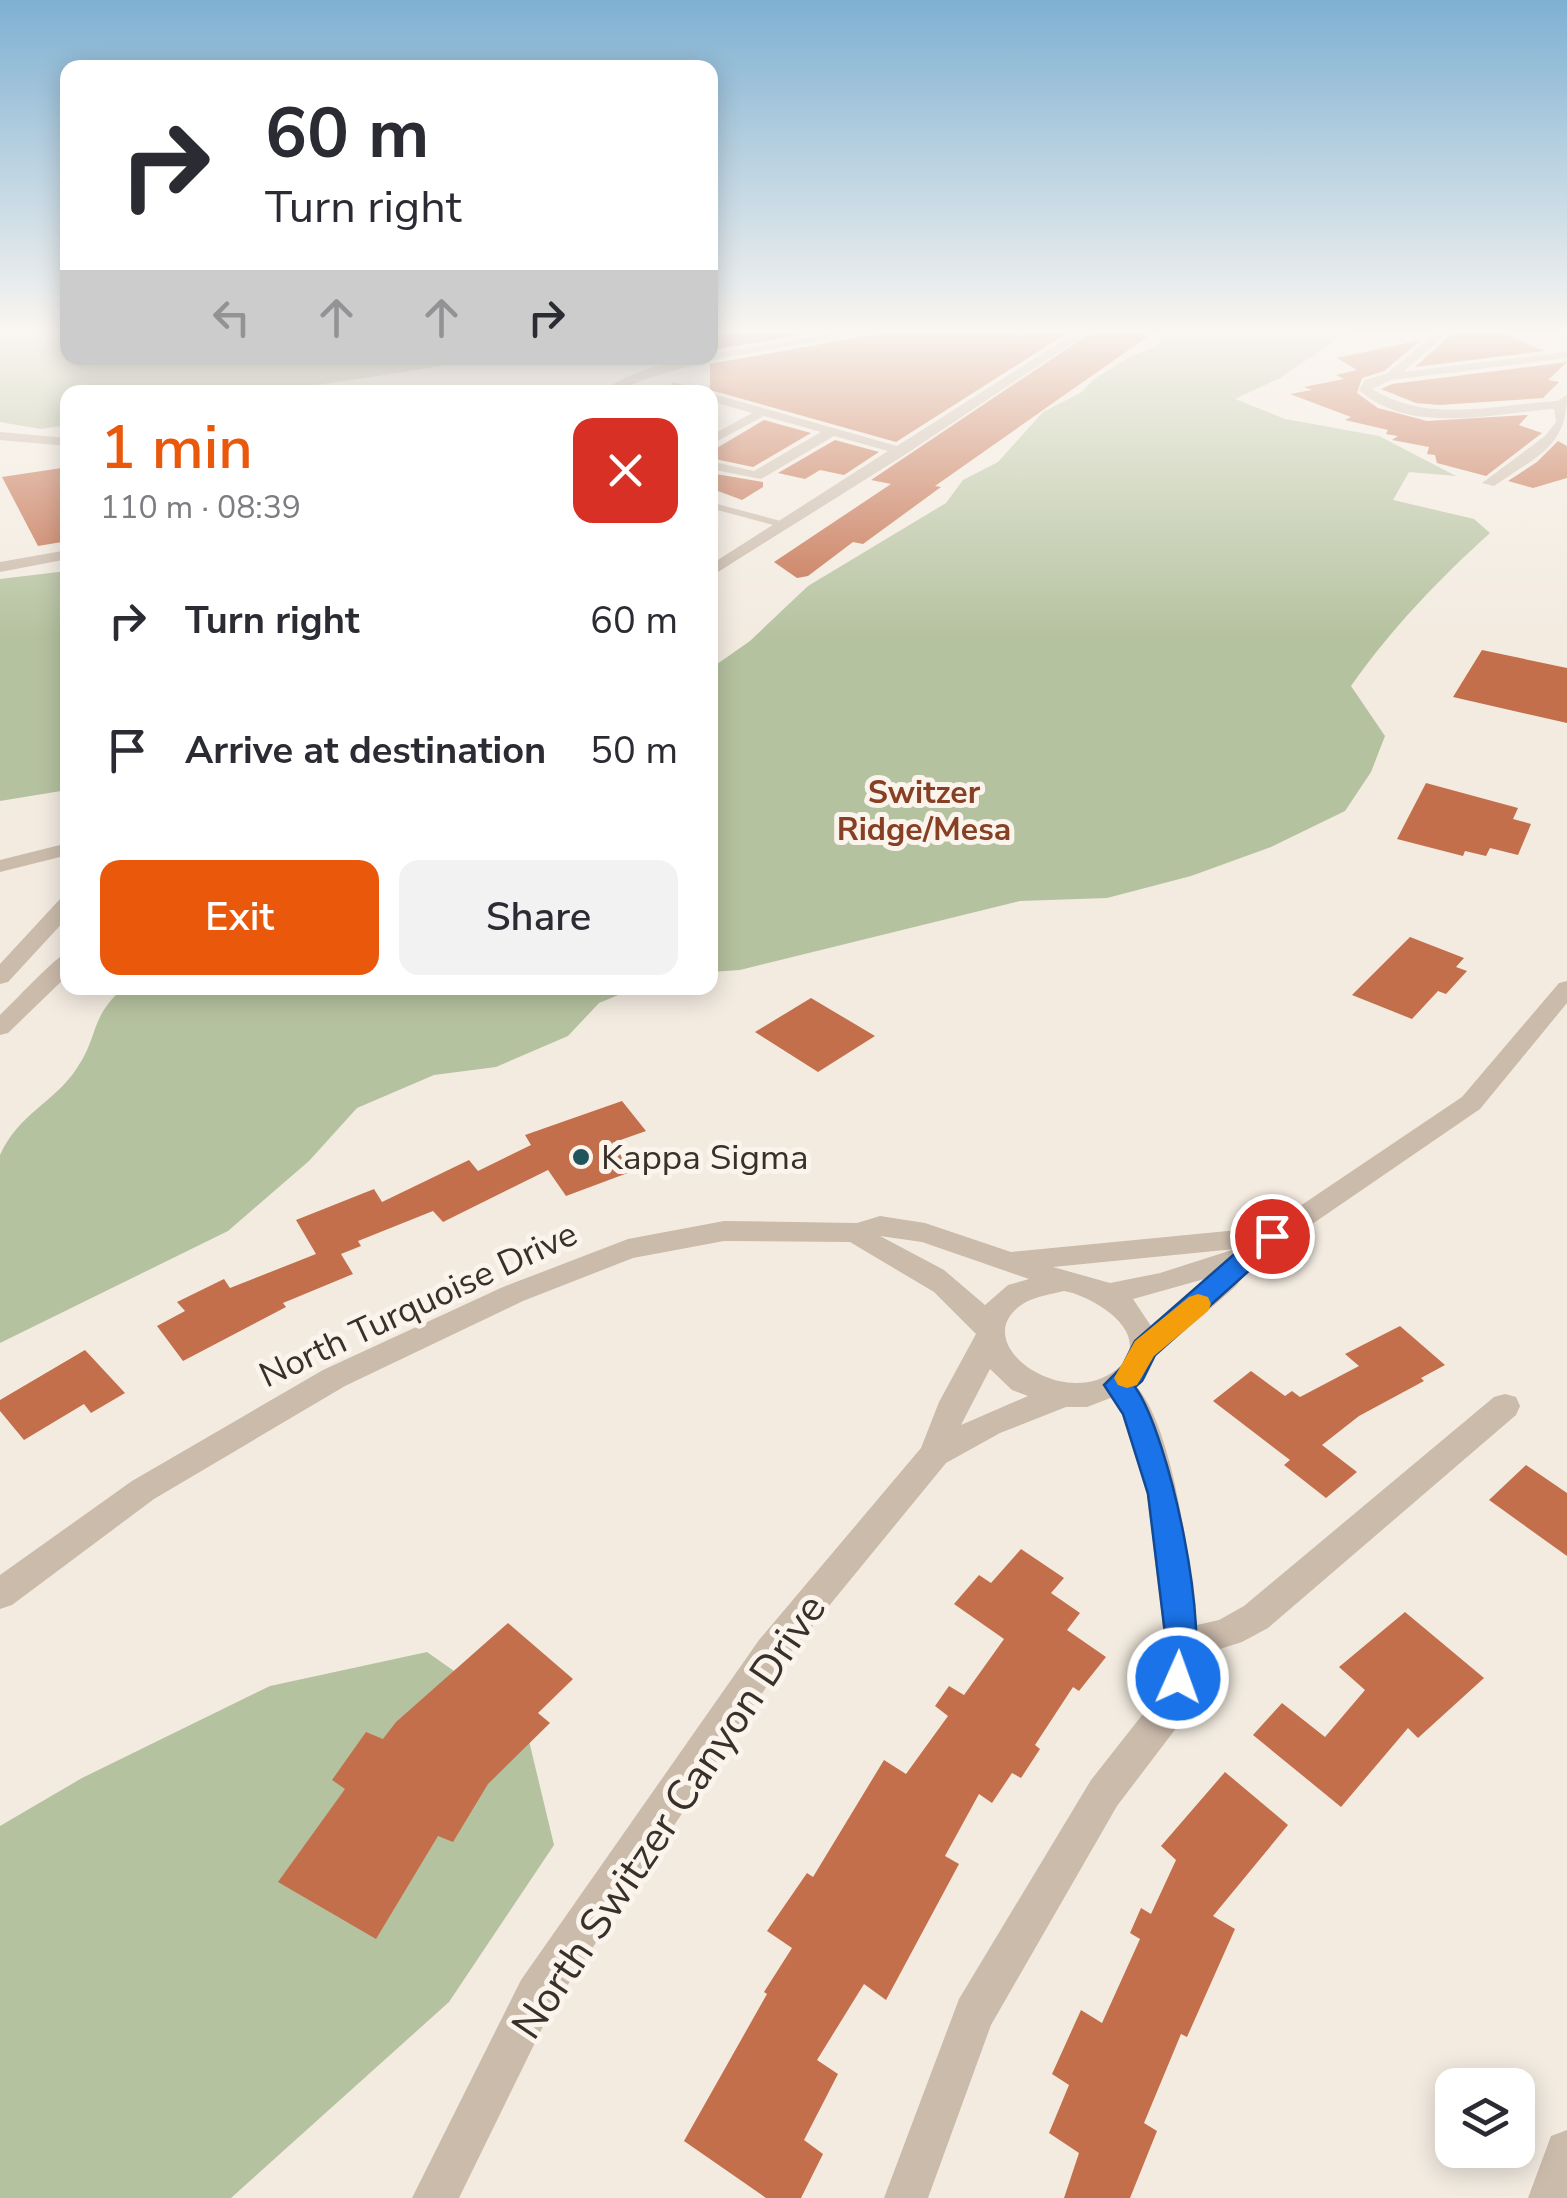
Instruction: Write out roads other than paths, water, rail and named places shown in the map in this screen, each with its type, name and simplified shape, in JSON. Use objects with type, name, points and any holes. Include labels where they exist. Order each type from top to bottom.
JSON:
[{"type":"street","points":[[718,468],[756,476],[829,433]]},
{"type":"street","points":[[832,433],[902,451]]},
{"type":"street","points":[[718,567],[930,433]]},
{"type":"street","points":[[1489,483],[1555,433]]},
{"type":"street","points":[[0,436],[60,441]]},
{"type":"street","points":[[0,567],[60,556]]},
{"type":"street","points":[[0,866],[60,851]]},
{"type":"street","points":[[0,977],[60,913]]},
{"type":"street","points":[[0,1028],[60,969]]},
{"type":"street","points":[[1244,1257],[1160,1283],[1108,1294],[1064,1281],[1041,1283],[1004,1300],[992,1312],[988,1335],[1013,1376],[1031,1388],[1062,1396],[1118,1385],[1132,1374],[1144,1348],[1225,1280],[1244,1257],[1471,1103],[1567,988]]},
{"type":"street","name":"North Turquoise Drive","points":[[0,1594],[143,1490],[334,1378],[512,1294],[628,1248],[679,1237],[778,1229],[857,1234],[880,1226],[924,1232],[1064,1281]]},
{"type":"street","name":"North Turquoise Drive","points":[[857,1234],[875,1249],[938,1279],[964,1300],[988,1335]]},
{"type":"street","points":[[1010,1260],[1272,1236]]},
{"type":"street","points":[[1108,1294],[1137,1324],[1144,1348]]},
{"type":"street","name":"North Switzer Canyon Drive","points":[[435,2198],[536,1996],[771,1650],[934,1455],[954,1402],[988,1335]]},
{"type":"street","points":[[906,2198],[974,2014],[1104,1793],[1164,1715],[1178,1678],[1182,1642],[1163,1494],[1136,1410],[1118,1385]]},
{"type":"street","name":"North Switzer Canyon Drive","points":[[934,1455],[989,1424],[1062,1396]]},
{"type":"street","points":[[1182,1642],[1209,1640],[1256,1618],[1505,1406]]},
{"type":"street","points":[[1550,2198],[1567,2152]]},
{"type":"lane","points":[[718,507],[784,525]]},
{"type":"lane","points":[[718,511],[724,508]]},
{"type":"place","name":"Kappa Sigma","points":[[581,1157]]},
{"type":"district","name":"Switzer Ridge/Mesa","points":[[924,810]]}]
